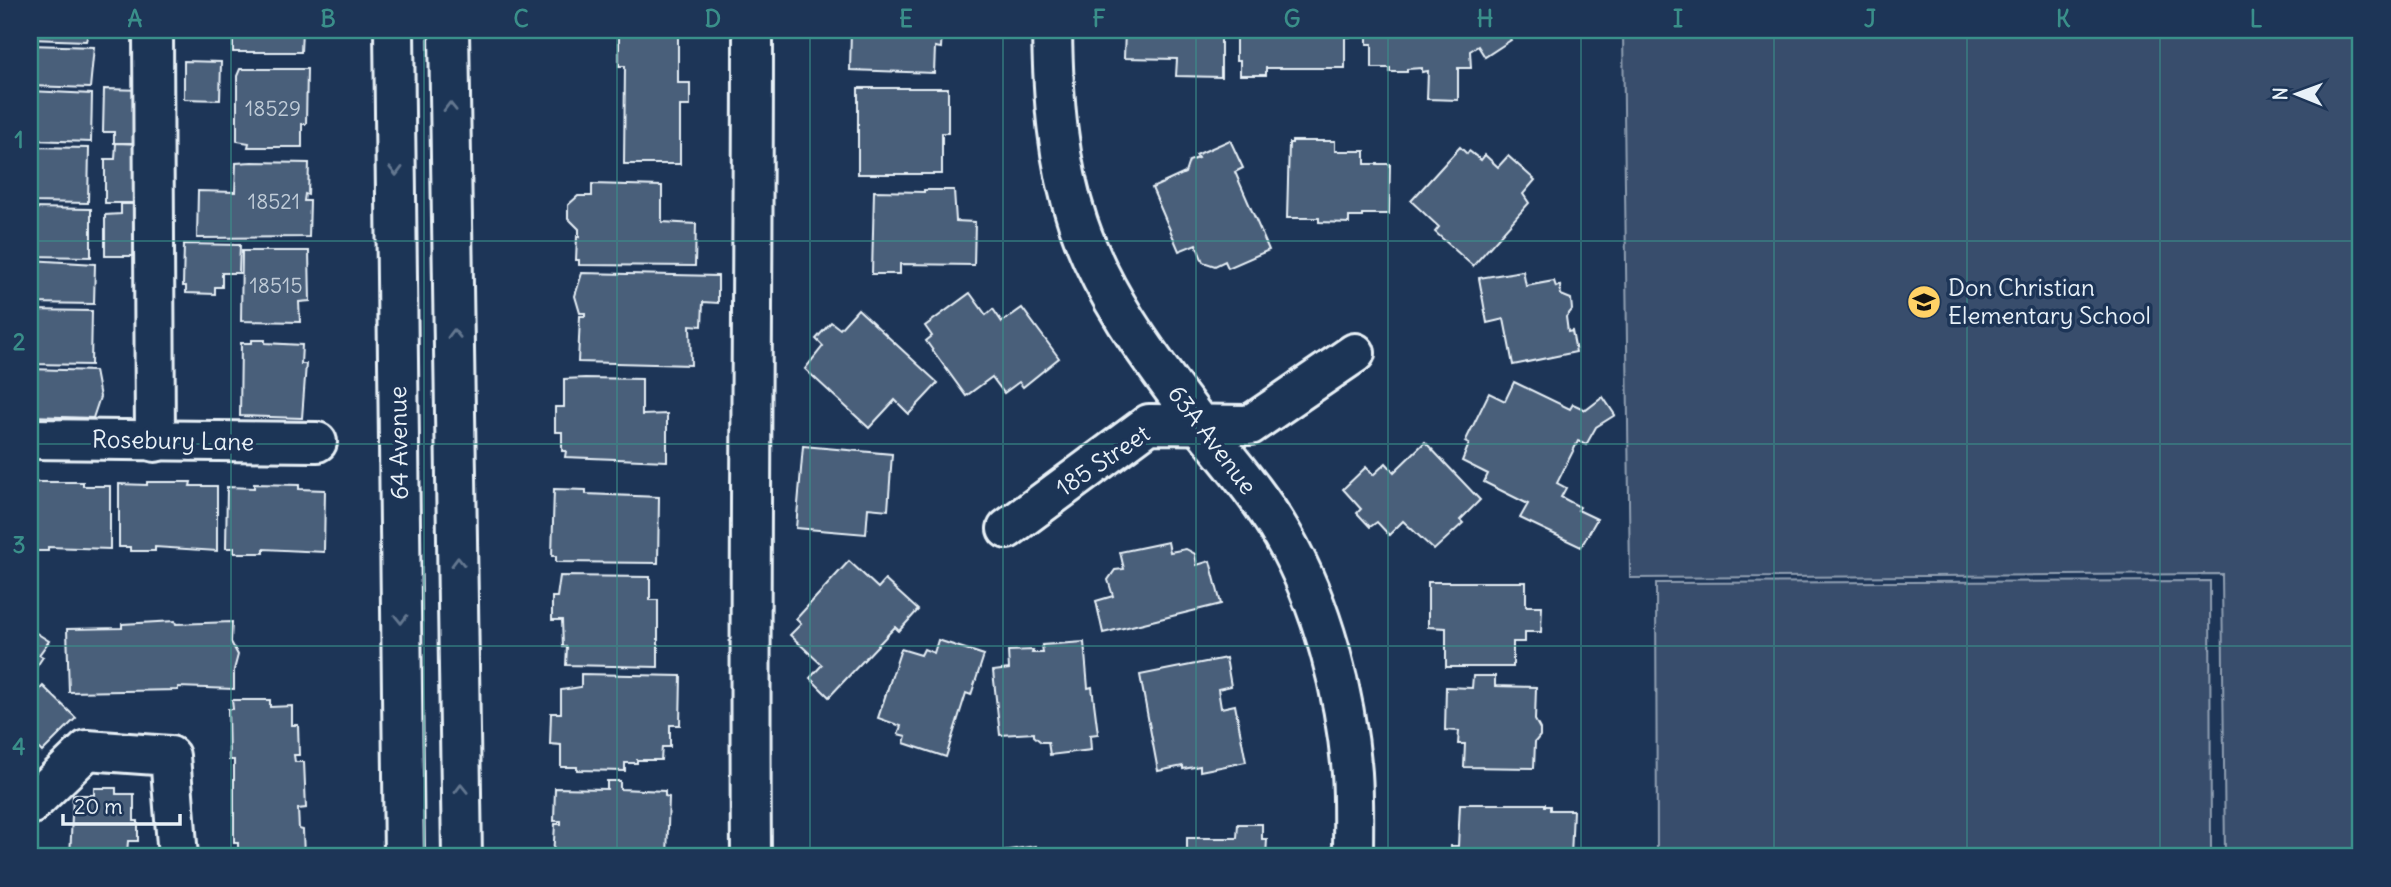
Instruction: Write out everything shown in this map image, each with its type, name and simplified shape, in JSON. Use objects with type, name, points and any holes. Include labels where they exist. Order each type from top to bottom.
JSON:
[{"type":"main road","points":[[153,30],[155,442]]},
{"type":"main road","name":"64 Avenue","points":[[394,30],[404,857]]},
{"type":"main road","points":[[449,30],[462,857]]},
{"type":"main road","points":[[751,857],[749,592],[753,358],[753,30]]},
{"type":"main road","name":"63A Avenue","points":[[1052,30],[1053,87],[1061,155],[1078,223],[1103,281],[1132,332],[1244,479],[1283,535],[1313,601],[1335,664],[1345,721],[1352,773],[1353,857]]},
{"type":"main road","name":"185 Street","points":[[1007,529],[1149,424],[1251,425],[1355,353]]},
{"type":"main road","name":"Rosebury Lane","points":[[30,439],[317,442]]},
{"type":"main road","points":[[30,805],[87,750],[170,756],[178,857]]},
{"type":"shaded area","name":"Don Christian Elementary School","points":[[1623,30],[2361,30],[2361,857],[2225,857],[2222,574],[1630,578]]},
{"type":"shaded area","points":[[2210,581],[2211,857],[1657,857],[1656,583]]},
{"type":"building","points":[[30,30],[89,30],[86,41],[30,39]]},
{"type":"building","points":[[103,30],[144,30],[143,37],[102,36]]},
{"type":"building","points":[[233,30],[302,30],[301,52],[233,52]]},
{"type":"building","points":[[619,30],[678,30],[678,83],[690,83],[690,106],[680,106],[680,164],[624,164],[625,66],[619,66]]},
{"type":"building","points":[[851,30],[942,30],[941,48],[935,47],[934,73],[850,70]]},
{"type":"building","points":[[1125,30],[1221,30],[1221,77],[1176,76],[1177,59],[1124,58]]},
{"type":"building","points":[[1236,30],[1354,30],[1354,37],[1345,37],[1345,68],[1266,68],[1266,75],[1240,75],[1240,61],[1236,61]]},
{"type":"building","points":[[1367,30],[1505,30],[1511,40],[1485,57],[1478,46],[1470,51],[1471,68],[1458,68],[1458,100],[1427,99],[1428,71],[1422,72],[1422,68],[1407,69],[1407,72],[1390,72],[1390,68],[1372,68],[1372,44],[1367,44]]},
{"type":"building","points":[[30,45],[94,47],[90,88],[30,86]]},
{"type":"building","points":[[184,61],[221,62],[220,100],[184,99]]},
{"type":"building","points":[[240,69],[307,69],[306,124],[302,124],[302,147],[248,147],[249,143],[237,141],[237,76]]},
{"type":"building","points":[[858,88],[948,88],[948,133],[942,133],[942,174],[858,174]]},
{"type":"building","points":[[104,89],[145,90],[139,143],[114,143],[114,132],[103,132]]},
{"type":"building","points":[[30,91],[92,94],[91,142],[30,140]]},
{"type":"building","points":[[1230,140],[1243,168],[1235,172],[1269,250],[1228,268],[1225,261],[1215,266],[1203,262],[1196,244],[1179,251],[1152,188],[1185,173],[1189,161],[1198,158],[1196,155]]},
{"type":"building","points":[[1335,141],[1335,151],[1365,151],[1365,164],[1390,164],[1389,214],[1362,214],[1362,217],[1349,217],[1349,223],[1319,222],[1319,218],[1287,218],[1289,143]]},
{"type":"building","points":[[116,143],[142,144],[147,203],[105,203],[105,159],[115,159]]},
{"type":"building","points":[[30,147],[89,148],[88,203],[30,202]]},
{"type":"building","points":[[1460,147],[1467,154],[1469,151],[1481,160],[1485,155],[1498,167],[1508,156],[1535,180],[1523,194],[1529,203],[1473,266],[1435,232],[1439,227],[1411,201]]},
{"type":"building","points":[[236,163],[309,163],[308,195],[305,194],[304,201],[310,201],[309,237],[197,238],[198,191],[235,192]]},
{"type":"building","points":[[592,184],[662,186],[662,222],[696,224],[695,266],[579,265],[579,260],[576,260],[579,229],[568,218],[568,205],[578,196],[592,196]]},
{"type":"building","points":[[954,190],[956,221],[975,222],[974,265],[900,264],[900,274],[872,274],[874,191]]},
{"type":"building","points":[[121,204],[143,204],[145,256],[105,256],[105,215],[121,214]]},
{"type":"building","points":[[30,208],[91,209],[91,257],[30,256]]},
{"type":"building","points":[[184,244],[240,245],[239,273],[222,273],[222,287],[215,287],[215,294],[186,293],[186,286],[183,286]]},
{"type":"building","points":[[242,251],[309,251],[310,301],[299,302],[300,322],[241,321]]},
{"type":"building","points":[[30,260],[95,264],[94,304],[30,303]]},
{"type":"building","points":[[1523,271],[1526,286],[1554,281],[1556,287],[1560,285],[1561,295],[1571,299],[1572,310],[1566,317],[1568,332],[1572,331],[1576,352],[1513,365],[1504,319],[1487,323],[1479,278]]},
{"type":"building","points":[[582,273],[718,276],[718,303],[703,302],[702,326],[690,325],[691,365],[578,362],[580,316],[585,316],[585,313],[580,313],[575,296]]},
{"type":"building","points":[[970,293],[986,315],[993,309],[1002,322],[1022,308],[1059,358],[1023,387],[1019,382],[1004,393],[992,377],[966,396],[926,341],[932,336],[925,326]]},
{"type":"building","points":[[858,309],[938,383],[909,414],[895,400],[869,428],[805,369],[823,346],[816,339],[831,322],[840,329]]},
{"type":"building","points":[[30,310],[92,311],[91,365],[30,364]]},
{"type":"building","points":[[252,340],[302,345],[301,364],[306,364],[302,418],[240,416],[241,343],[252,343]]},
{"type":"building","points":[[30,369],[95,371],[100,397],[93,418],[30,416]]},
{"type":"building","points":[[564,379],[642,379],[642,415],[667,414],[667,461],[565,457],[566,451],[562,451],[562,432],[555,432],[555,407],[564,407]]},
{"type":"building","points":[[1514,382],[1570,409],[1573,404],[1586,410],[1603,397],[1615,415],[1596,427],[1586,445],[1578,441],[1557,483],[1566,488],[1561,497],[1580,507],[1578,510],[1597,519],[1581,547],[1520,518],[1528,504],[1484,482],[1488,474],[1462,461],[1469,444],[1465,442],[1489,393],[1505,401]]},
{"type":"building","points":[[1425,442],[1480,500],[1460,520],[1463,523],[1434,550],[1403,521],[1389,535],[1377,522],[1370,527],[1357,513],[1361,509],[1343,489],[1366,467],[1373,475],[1386,463],[1394,472]]},
{"type":"building","points":[[803,446],[892,454],[888,510],[868,508],[866,534],[796,528]]},
{"type":"building","points":[[83,482],[83,486],[110,486],[110,549],[48,547],[48,551],[30,551],[30,484]]},
{"type":"building","points":[[147,482],[191,482],[190,486],[217,486],[217,551],[155,547],[155,551],[130,551],[130,547],[119,547],[119,484],[147,485]]},
{"type":"building","points":[[254,484],[299,485],[299,489],[325,490],[324,552],[264,549],[264,553],[234,553],[234,548],[226,548],[227,487],[254,488]]},
{"type":"building","points":[[554,489],[586,490],[586,494],[659,497],[658,563],[556,562],[556,556],[552,556]]},
{"type":"building","points":[[1168,542],[1170,552],[1186,549],[1195,554],[1197,565],[1210,561],[1221,604],[1103,633],[1096,601],[1113,596],[1108,580],[1115,570],[1124,569],[1120,552]]},
{"type":"building","points":[[849,561],[878,588],[885,580],[918,610],[899,631],[895,627],[829,697],[810,678],[822,665],[790,635],[801,624],[796,619]]},
{"type":"building","points":[[560,576],[650,577],[650,600],[658,600],[658,667],[566,665],[567,647],[563,647],[562,620],[552,620],[552,597],[557,597]]},
{"type":"building","points":[[1428,582],[1526,582],[1526,606],[1542,606],[1541,632],[1525,632],[1525,642],[1513,642],[1513,667],[1446,667],[1446,628],[1428,627]]},
{"type":"building","points":[[175,621],[176,624],[232,622],[231,642],[238,655],[234,670],[234,689],[178,687],[178,690],[69,692],[67,629],[122,628],[122,624]]},
{"type":"building","points":[[30,629],[49,641],[39,655],[43,657],[31,675]]},
{"type":"building","points":[[938,640],[984,655],[971,695],[966,693],[946,757],[904,743],[906,736],[898,734],[901,726],[878,718],[901,649],[921,655],[924,649],[934,653]]},
{"type":"building","points":[[1084,642],[1088,688],[1092,687],[1098,734],[1090,735],[1091,750],[1050,755],[1048,742],[1041,742],[1034,733],[1000,735],[993,671],[1009,669],[1008,651],[1033,650],[1032,653],[1043,653],[1042,645]]},
{"type":"building","points":[[1226,658],[1231,686],[1218,689],[1221,708],[1235,705],[1246,762],[1200,771],[1200,766],[1183,769],[1183,766],[1158,771],[1140,675]]},
{"type":"building","points":[[581,674],[681,676],[680,725],[670,725],[670,747],[662,747],[661,760],[625,763],[625,771],[561,767],[561,745],[550,744],[551,713],[561,713],[561,690],[581,687]]},
{"type":"building","points":[[1473,676],[1495,676],[1495,686],[1536,687],[1535,720],[1540,736],[1535,742],[1534,768],[1464,767],[1465,744],[1458,744],[1459,731],[1445,730],[1446,687],[1472,688]]},
{"type":"building","points":[[43,686],[76,718],[42,752],[30,740],[30,700]]},
{"type":"building","points":[[232,700],[270,700],[270,707],[292,706],[292,725],[298,725],[299,755],[294,755],[295,762],[304,762],[306,808],[298,809],[299,829],[303,830],[304,857],[238,857],[238,843],[234,843],[234,760],[229,760],[228,709],[233,709]]},
{"type":"building","points":[[607,781],[620,781],[620,789],[665,791],[665,796],[669,797],[667,857],[553,857],[555,824],[561,824],[561,821],[554,821],[555,788],[607,789]]},
{"type":"building","points":[[94,788],[116,788],[116,794],[134,794],[134,821],[138,821],[138,841],[128,841],[127,853],[143,852],[143,857],[70,857],[73,795],[94,795]]},
{"type":"building","points":[[1460,804],[1545,804],[1550,806],[1550,810],[1573,810],[1571,857],[1451,857],[1451,846],[1458,846]]},
{"type":"building","points":[[1238,824],[1262,824],[1262,839],[1267,839],[1266,857],[1187,857],[1187,838],[1237,838]]},
{"type":"building","points":[[1036,846],[1037,857],[960,857]]},
{"type":"building","points":[[1085,851],[1128,851],[1128,857],[1084,857]]},
{"type":"place","name":"Don Christian Elementary School","points":[[1924,302]]}]
